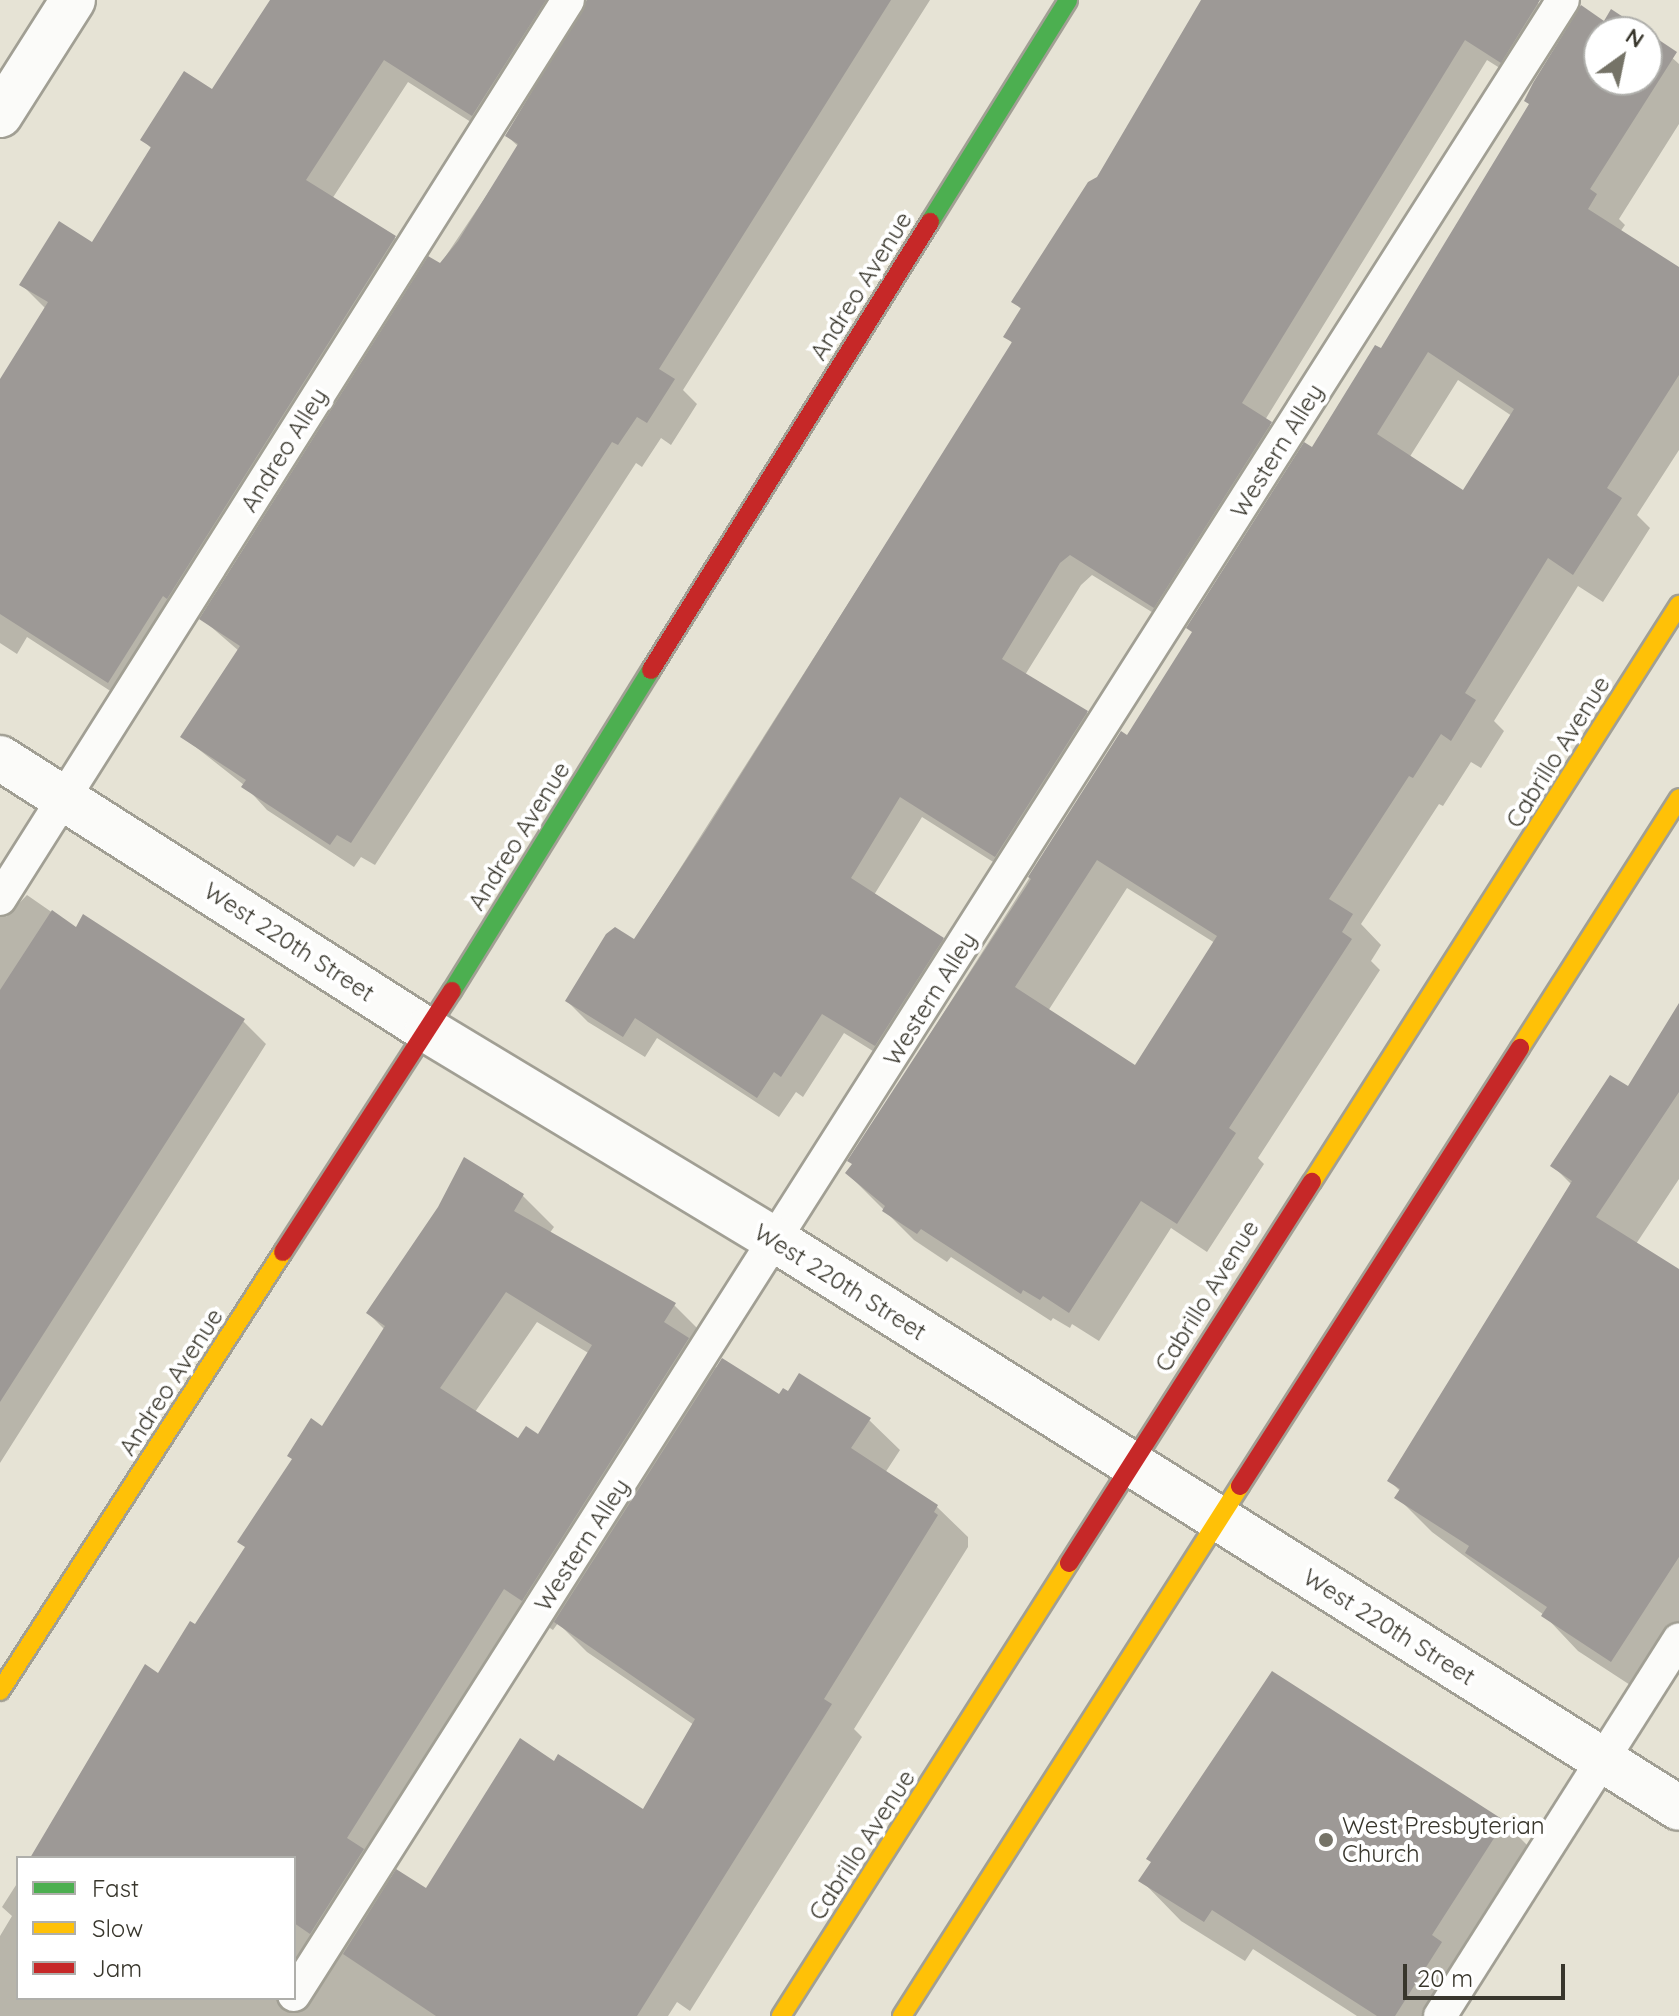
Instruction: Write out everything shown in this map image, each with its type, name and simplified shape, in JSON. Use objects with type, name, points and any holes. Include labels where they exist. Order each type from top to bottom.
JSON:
[{"type":"main road","name":"Andreo Avenue","points":[[0,1691],[427,1030],[1068,0]]},
{"type":"main road","name":"Cabrillo Avenue","points":[[781,2016],[1679,605]]},
{"type":"main road","points":[[902,2016],[1216,1519],[1679,798]]},
{"type":"street","points":[[0,115],[73,0]]},
{"type":"street","name":"West 220th Street","points":[[0,758],[427,1030],[777,1241],[1129,1466],[1679,1808]]},
{"type":"lane","name":"Andreo Alley","points":[[0,899],[568,0]]},
{"type":"lane","name":"Western Alley","points":[[296,1991],[777,1241],[1563,0]]},
{"type":"lane","points":[[1440,2016],[1679,1639]]},
{"type":"building","points":[[270,0],[546,0],[472,116],[384,60],[306,180],[396,236],[167,599],[163,596],[108,683],[0,614],[0,379],[48,302],[19,285],[59,221],[92,242],[151,147],[140,140],[184,71],[212,89]]},
{"type":"building","points":[[587,0],[891,0],[659,369],[675,379],[647,423],[637,417],[618,445],[612,442],[351,843],[337,835],[330,845],[241,787],[246,780],[180,737],[240,646],[199,619],[428,256],[440,263],[458,241],[518,144],[505,136]]},
{"type":"building","points":[[1201,0],[1540,0],[1501,63],[1465,40],[1242,403],[1272,422],[1154,608],[1070,555],[1060,563],[1002,659],[1088,711],[995,857],[900,797],[851,878],[944,938],[875,1046],[822,1014],[781,1077],[774,1072],[757,1098],[635,1018],[623,1037],[565,1001],[606,934],[615,927],[634,939],[706,830],[1012,342],[1003,337],[1021,308],[1011,302],[1088,182],[1097,177]]},
{"type":"building","points":[[1581,5],[1597,16],[1583,16],[1583,96],[1649,96],[1590,189],[1597,194],[1588,209],[1679,267],[1679,375],[1607,488],[1622,498],[1573,575],[1548,558],[1465,693],[1476,700],[1451,741],[1441,734],[1413,778],[1409,776],[1329,899],[1353,914],[1342,932],[1352,939],[1229,1128],[1236,1133],[1177,1224],[1141,1201],[1069,1313],[1043,1296],[1040,1300],[1023,1290],[1021,1294],[921,1229],[917,1234],[882,1211],[885,1206],[845,1173],[852,1164],[847,1161],[1031,879],[1028,877],[1121,731],[1127,735],[1192,632],[1186,628],[1304,442],[1312,447],[1375,345],[1381,348],[1529,104],[1524,101]],"holes":[[[1428,352],[1514,409],[1463,490],[1377,434]],[[1097,860],[1217,936],[1135,1065],[1015,987]]]},
{"type":"building","points":[[1611,9],[1622,16],[1607,16]]},
{"type":"building","points":[[1663,43],[1677,52],[1663,74]]},
{"type":"building","points":[[52,910],[76,927],[83,914],[245,1019],[0,1402],[0,990]]},
{"type":"building","points":[[1679,1003],[1679,1092],[1596,1217],[1679,1269],[1679,1557],[1611,1662],[1541,1616],[1547,1607],[1465,1553],[1469,1546],[1394,1498],[1400,1489],[1387,1481],[1572,1181],[1550,1166],[1610,1075],[1628,1086]]},
{"type":"building","points":[[464,1157],[524,1194],[514,1211],[676,1303],[664,1322],[689,1338],[522,1601],[504,1589],[347,1838],[364,1849],[310,1934],[296,1924],[296,1856],[31,1856],[145,1664],[158,1673],[190,1621],[195,1624],[245,1547],[237,1542],[292,1459],[287,1456],[311,1418],[322,1426],[385,1326],[366,1313],[438,1207]],"holes":[[[506,1292],[592,1345],[538,1434],[526,1426],[518,1438],[440,1388]]]},
{"type":"building","points":[[722,1358],[779,1394],[783,1388],[788,1391],[799,1373],[871,1418],[851,1448],[938,1505],[934,1512],[938,1515],[824,1699],[832,1704],[637,2016],[436,2016],[343,1954],[396,1869],[426,1888],[520,1738],[554,1761],[558,1754],[643,1809],[695,1719],[554,1622]]},
{"type":"building","name":"West Presbyterian Church","points":[[1272,1671],[1505,1821],[1432,1935],[1442,1942],[1395,2016],[1377,2016],[1212,1910],[1204,1922],[1138,1881],[1151,1862],[1146,1859]]},
{"type":"traffic: fast","points":[[930,222],[1068,0]]},
{"type":"traffic: fast","points":[[452,991],[651,670]]},
{"type":"traffic: slow","points":[[1312,1182],[1679,605]]},
{"type":"traffic: slow","points":[[1520,1048],[1679,798]]},
{"type":"traffic: slow","points":[[0,1691],[283,1252]]},
{"type":"traffic: slow","points":[[902,2016],[1240,1486]]},
{"type":"traffic: slow","points":[[781,2016],[1069,1563]]},
{"type":"traffic: jam","points":[[651,670],[930,222]]},
{"type":"traffic: jam","points":[[283,1252],[452,991]]},
{"type":"traffic: jam","points":[[1240,1486],[1520,1048]]},
{"type":"traffic: jam","points":[[1069,1563],[1312,1182]]},
{"type":"place","name":"West Presbyterian Church","points":[[1326,1840]]}]
